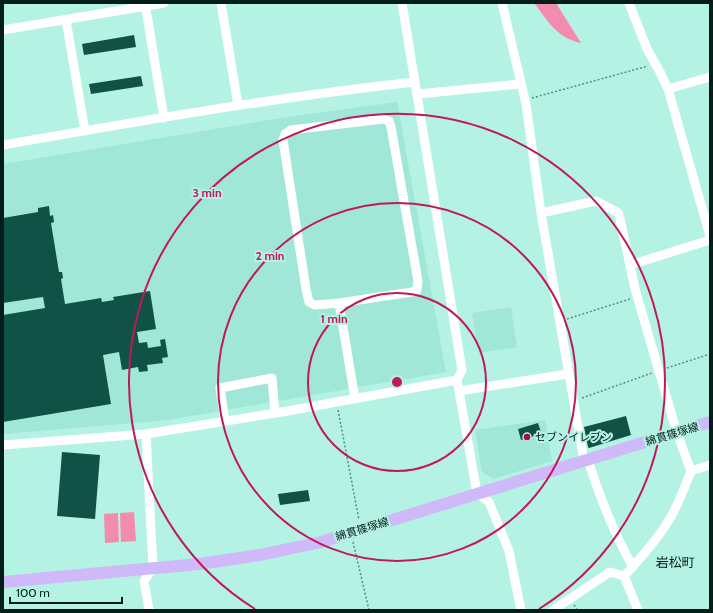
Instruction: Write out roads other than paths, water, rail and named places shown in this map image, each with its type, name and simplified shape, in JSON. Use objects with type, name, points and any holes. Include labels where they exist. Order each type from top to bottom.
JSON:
[{"type":"main road","name":"綿貫篠塚線","points":[[3,582],[199,564],[295,548],[356,531],[710,422]]},
{"type":"street","points":[[3,30],[164,3]]},
{"type":"street","points":[[221,3],[238,105]]},
{"type":"street","points":[[402,3],[462,370],[457,380],[477,493],[489,502],[509,551],[521,610]]},
{"type":"street","points":[[502,3],[524,100],[568,374],[586,460],[633,567]]},
{"type":"street","points":[[629,3],[647,49],[668,89],[710,236]]},
{"type":"street","points":[[146,5],[164,118]]},
{"type":"street","points":[[66,20],[85,131]]},
{"type":"street","points":[[668,89],[710,76]]},
{"type":"street","points":[[3,145],[238,105],[351,89],[415,82]]},
{"type":"street","points":[[418,94],[520,84]]},
{"type":"street","points":[[382,119],[389,121],[417,274],[417,290],[339,303],[315,305],[309,302],[283,140],[285,134],[291,130],[382,119]]},
{"type":"street","points":[[541,213],[596,200],[619,214],[637,296],[677,433],[690,471],[670,519],[661,533],[624,576]]},
{"type":"street","points":[[630,265],[710,240]]},
{"type":"street","points":[[339,303],[355,398]]},
{"type":"street","points":[[459,391],[568,374]]},
{"type":"street","points":[[225,421],[220,388],[272,378],[275,413]]},
{"type":"street","points":[[3,445],[146,434],[275,413],[457,380]]},
{"type":"street","points":[[146,434],[153,568],[144,580],[149,610]]},
{"type":"street","points":[[690,471],[710,465]]},
{"type":"street","points":[[554,610],[610,572],[624,576]]},
{"type":"street","points":[[624,576],[638,610]]},
{"type":"place","name":"セブンイレブン","points":[[527,437]]},
{"type":"district","name":"岩松町","points":[[675,562]]}]
